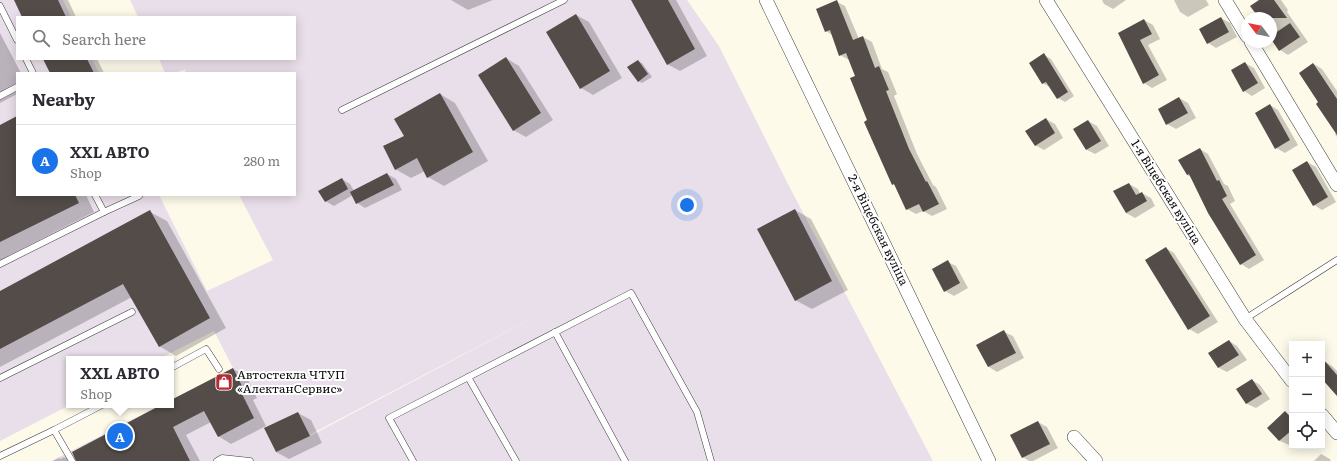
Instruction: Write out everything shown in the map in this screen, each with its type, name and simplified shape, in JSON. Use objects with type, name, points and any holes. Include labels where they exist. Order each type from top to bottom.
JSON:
[{"type":"street","name":"2-я Віцебская вуліца","points":[[766,0],[989,461]]},
{"type":"street","name":"1-я Віцебская вуліца","points":[[1046,0],[1245,319],[1289,377]]},
{"type":"street","points":[[1225,0],[1241,26]]},
{"type":"street","points":[[1255,48],[1337,185]]},
{"type":"street","points":[[1325,419],[1337,433]]},
{"type":"street","points":[[1074,437],[1096,461]]},
{"type":"lane","points":[[342,110],[564,0]]},
{"type":"lane","points":[[0,6],[16,38]]},
{"type":"lane","points":[[26,60],[32,72]]},
{"type":"lane","points":[[0,96],[16,88]]},
{"type":"lane","points":[[96,196],[104,212]]},
{"type":"lane","points":[[0,264],[139,196]]},
{"type":"lane","points":[[1245,319],[1337,260]]},
{"type":"lane","points":[[413,461],[389,418],[631,293],[697,412],[711,461]]},
{"type":"lane","points":[[0,378],[132,312]]},
{"type":"lane","points":[[555,332],[625,461]]},
{"type":"lane","points":[[174,366],[206,350],[219,369]]},
{"type":"lane","points":[[468,377],[516,461]]},
{"type":"lane","points":[[0,456],[96,408]]},
{"type":"lane","points":[[54,430],[72,461]]},
{"type":"lane","points":[[217,461],[222,458],[250,461]]},
{"type":"shaded area","points":[[0,0],[63,0],[71,16],[16,16],[16,60],[92,60],[98,72],[16,72],[16,196],[160,196],[207,291],[273,260],[240,196],[296,196],[296,72],[184,72],[186,69],[178,72],[165,72],[159,60],[296,60],[296,16],[138,16],[130,0],[687,0],[719,46],[788,184],[933,461],[51,461],[155,408],[174,408],[174,398],[233,368],[214,331],[165,356],[66,356],[66,407],[0,441]],"holes":[[[557,305],[310,436],[292,444]]]},
{"type":"building","points":[[14,0],[58,0],[66,16],[22,16]]},
{"type":"building","points":[[631,0],[668,0],[695,49],[667,65]]},
{"type":"building","points":[[837,0],[853,40],[863,36],[875,68],[879,66],[889,90],[886,91],[909,149],[939,204],[923,212],[919,204],[906,210],[894,184],[892,185],[864,122],[867,120],[850,78],[855,76],[846,53],[839,56],[830,30],[825,32],[816,9]]},
{"type":"building","points":[[1259,0],[1274,0],[1287,18],[1277,18],[1277,12],[1254,12],[1250,6]]},
{"type":"building","points":[[576,14],[610,71],[580,89],[546,32]]},
{"type":"building","points":[[1221,17],[1229,32],[1207,44],[1199,29]]},
{"type":"building","points":[[1144,19],[1152,34],[1140,40],[1159,75],[1143,84],[1118,33]]},
{"type":"building","points":[[1290,23],[1300,37],[1279,51],[1277,48],[1277,32]]},
{"type":"building","points":[[1044,53],[1068,92],[1057,99],[1046,82],[1042,84],[1029,63]]},
{"type":"building","points":[[506,57],[541,113],[513,131],[478,75]]},
{"type":"building","points":[[44,60],[88,60],[94,72],[50,72]]},
{"type":"building","points":[[638,60],[648,74],[638,82],[627,67]]},
{"type":"building","points":[[1245,62],[1258,83],[1243,92],[1231,70]]},
{"type":"building","points":[[1313,63],[1337,99],[1337,135],[1316,104],[1318,102],[1299,73]]},
{"type":"building","points":[[440,93],[473,152],[427,178],[417,158],[395,170],[383,146],[404,136],[394,119]]},
{"type":"building","points":[[1179,97],[1188,113],[1166,125],[1158,109]]},
{"type":"building","points":[[1270,104],[1290,140],[1275,149],[1255,113]]},
{"type":"building","points":[[16,117],[16,196],[76,196],[79,203],[0,242],[0,125]]},
{"type":"building","points":[[1046,118],[1055,133],[1035,146],[1025,131]]},
{"type":"building","points":[[1088,120],[1101,141],[1086,150],[1073,129]]},
{"type":"building","points":[[1200,148],[1217,181],[1219,180],[1227,196],[1222,199],[1256,255],[1240,265],[1208,213],[1189,174],[1187,175],[1178,160]]},
{"type":"building","points":[[1307,161],[1328,197],[1313,206],[1292,170]]},
{"type":"building","points":[[387,173],[394,185],[356,204],[350,192]]},
{"type":"building","points":[[342,178],[348,189],[325,202],[318,191]]},
{"type":"building","points":[[1129,183],[1136,195],[1142,192],[1147,201],[1126,213],[1113,191]]},
{"type":"building","points":[[795,209],[832,281],[795,301],[757,229]]},
{"type":"building","points":[[150,210],[210,318],[159,347],[123,284],[0,349],[0,291]]},
{"type":"building","points":[[1166,247],[1210,316],[1188,330],[1145,260]]},
{"type":"building","points":[[948,260],[960,283],[944,292],[932,269]]},
{"type":"building","points":[[1004,330],[1016,353],[988,367],[976,345]]},
{"type":"building","points":[[1229,340],[1239,355],[1218,368],[1208,353]]},
{"type":"building","points":[[1325,361],[1337,375],[1337,396],[1325,382]]},
{"type":"building","points":[[233,368],[244,390],[241,392],[254,418],[218,437],[204,411],[173,427],[190,461],[76,461],[72,452],[155,408],[174,408],[174,398]]},
{"type":"building","points":[[1252,379],[1262,394],[1246,404],[1236,389]]},
{"type":"building","points":[[1285,411],[1289,416],[1289,433],[1279,441],[1267,428]]},
{"type":"building","points":[[298,412],[310,436],[276,452],[264,428]]},
{"type":"building","points":[[1038,421],[1050,444],[1022,458],[1010,435]]},
{"type":"place","name":"Автостекла ЧТУП «АлектанСервис»","points":[[224,382]]},
{"type":"place","name":"XXL АВТО","points":[[120,436]]}]
